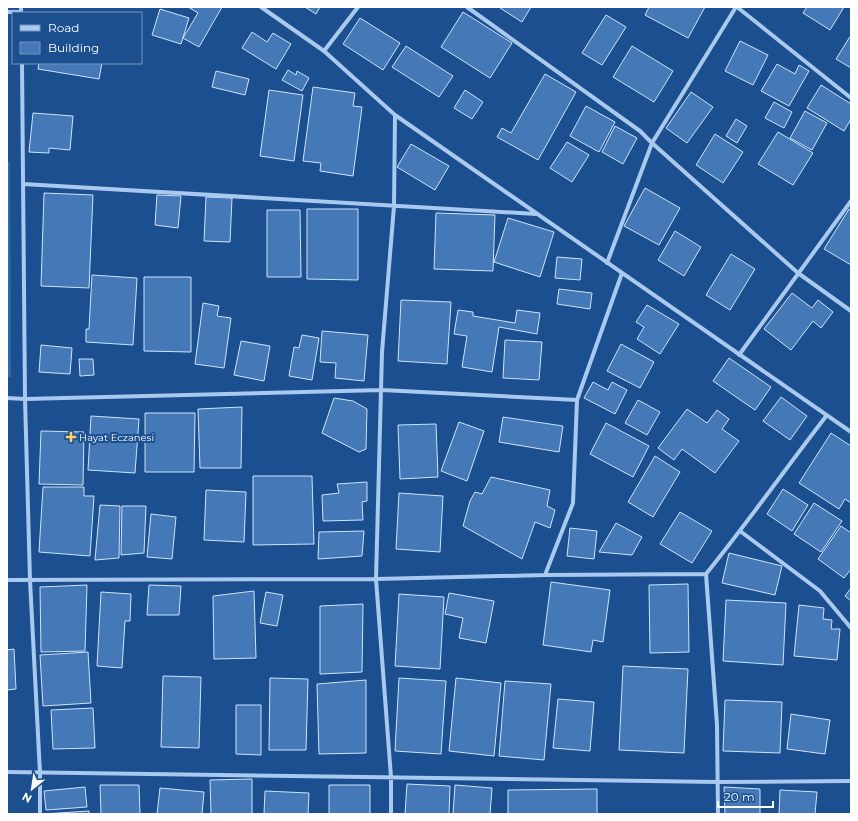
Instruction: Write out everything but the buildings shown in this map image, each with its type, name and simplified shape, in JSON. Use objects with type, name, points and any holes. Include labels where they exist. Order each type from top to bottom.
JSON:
[{"type":"street","points":[[261,7],[324,51],[395,115],[738,355],[851,432]]},
{"type":"street","points":[[324,51],[358,7]]},
{"type":"street","points":[[467,7],[640,131],[798,273],[851,311]]},
{"type":"street","points":[[607,263],[652,143],[736,7],[851,98]]},
{"type":"street","points":[[22,64],[24,399],[30,580],[40,773],[40,814]]},
{"type":"street","points":[[391,814],[391,777],[376,579],[382,352],[394,206],[395,115]]},
{"type":"street","points":[[23,184],[537,214]]},
{"type":"street","points":[[738,355],[851,201]]},
{"type":"street","points":[[545,575],[573,503],[577,400],[622,274]]},
{"type":"street","points":[[7,398],[24,399],[382,390],[577,400]]},
{"type":"street","points":[[718,814],[718,725],[706,574],[827,415]]},
{"type":"street","points":[[740,531],[820,591],[851,628]]},
{"type":"street","points":[[7,580],[376,579],[545,575],[706,574]]},
{"type":"street","points":[[7,772],[718,782],[851,781]]},
{"type":"shaded area","points":[[7,161],[10,162],[11,377],[7,377]]},
{"type":"place","name":"Hayat Eczanesi","points":[[71,437]]}]
